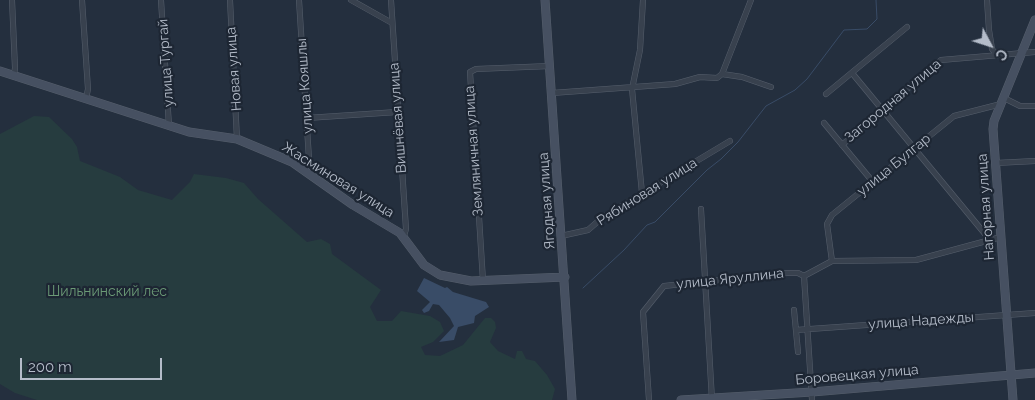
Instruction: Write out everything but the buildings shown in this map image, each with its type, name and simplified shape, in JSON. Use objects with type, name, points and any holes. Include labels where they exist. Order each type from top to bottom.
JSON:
[{"type":"street","points":[[12,0],[14,76]]},
{"type":"street","points":[[82,0],[88,89],[86,99]]},
{"type":"street","name":"улица Тургай","points":[[161,0],[169,126]]},
{"type":"street","name":"Новая улица","points":[[230,0],[237,139]]},
{"type":"street","name":"улица Кояшлы","points":[[300,0],[309,158],[304,170]]},
{"type":"street","points":[[351,0],[392,23]]},
{"type":"street","name":"Вишнёвая улица","points":[[391,0],[404,236]]},
{"type":"street","name":"Ягодная улица","points":[[544,0],[565,276],[572,400]]},
{"type":"street","points":[[642,193],[632,89],[640,50],[643,0]]},
{"type":"street","points":[[552,93],[632,89],[675,84],[700,77],[718,78],[722,74],[751,0]]},
{"type":"street","points":[[987,0],[990,39],[996,54]]},
{"type":"street","name":"Нагорная улица","points":[[1013,400],[993,129],[994,120],[1035,20]]},
{"type":"street","points":[[826,94],[907,27]]},
{"type":"street","name":"Загородная улица","points":[[842,145],[941,60],[1035,52]]},
{"type":"street","name":"Земляничная улица","points":[[483,281],[470,72],[476,69],[550,66]]},
{"type":"street","name":"Жасминовая улица","points":[[0,71],[193,133],[237,139],[287,160],[404,236],[417,258],[432,270],[453,279],[483,281],[565,276]]},
{"type":"street","points":[[852,73],[990,240]]},
{"type":"street","points":[[722,74],[742,77],[772,87]]},
{"type":"street","points":[[1003,101],[1020,106],[1035,106]]},
{"type":"street","name":"улица Булгар","points":[[832,261],[827,224],[829,219],[954,116],[1003,101]]},
{"type":"street","points":[[307,118],[397,112]]},
{"type":"street","points":[[824,123],[873,182]]},
{"type":"street","name":"Рябиновая улица","points":[[561,236],[588,230],[603,217],[730,141]]},
{"type":"street","points":[[996,163],[1035,161]]},
{"type":"street","points":[[700,209],[712,399]]},
{"type":"street","name":"улица Яруллина","points":[[649,400],[643,312],[664,286],[787,273],[798,273],[804,276],[832,261],[916,260],[1001,237]]},
{"type":"street","points":[[804,276],[812,396]]},
{"type":"street","points":[[794,310],[798,352]]},
{"type":"street","name":"улица Надежды","points":[[796,330],[1035,314]]},
{"type":"street","name":"Боровецкая улица","points":[[681,400],[812,396],[1035,373]]},
{"type":"green space","name":"Шильнинский лес","points":[[34,116],[49,117],[72,139],[77,147],[80,161],[120,177],[138,190],[172,200],[190,182],[194,174],[226,178],[244,183],[258,199],[307,242],[321,239],[330,244],[332,254],[381,290],[370,307],[377,321],[392,321],[401,311],[430,316],[440,322],[444,331],[433,342],[421,347],[425,355],[440,356],[463,345],[485,318],[491,318],[495,322],[496,328],[490,342],[498,351],[515,359],[517,351],[522,351],[526,359],[535,361],[547,375],[555,389],[552,400],[37,400],[15,393],[0,384],[0,134]]},
{"type":"water","points":[[424,278],[445,288],[447,287],[453,292],[486,302],[489,307],[475,316],[474,323],[458,327],[454,340],[439,342],[454,326],[439,305],[433,304],[429,311],[424,313],[422,310],[430,302],[417,291]]},
{"type":"waterway","points":[[583,288],[624,250],[647,225],[655,222],[707,170],[721,159],[738,142],[766,106],[795,90],[807,79],[844,30],[867,29],[877,19],[876,0]]}]
